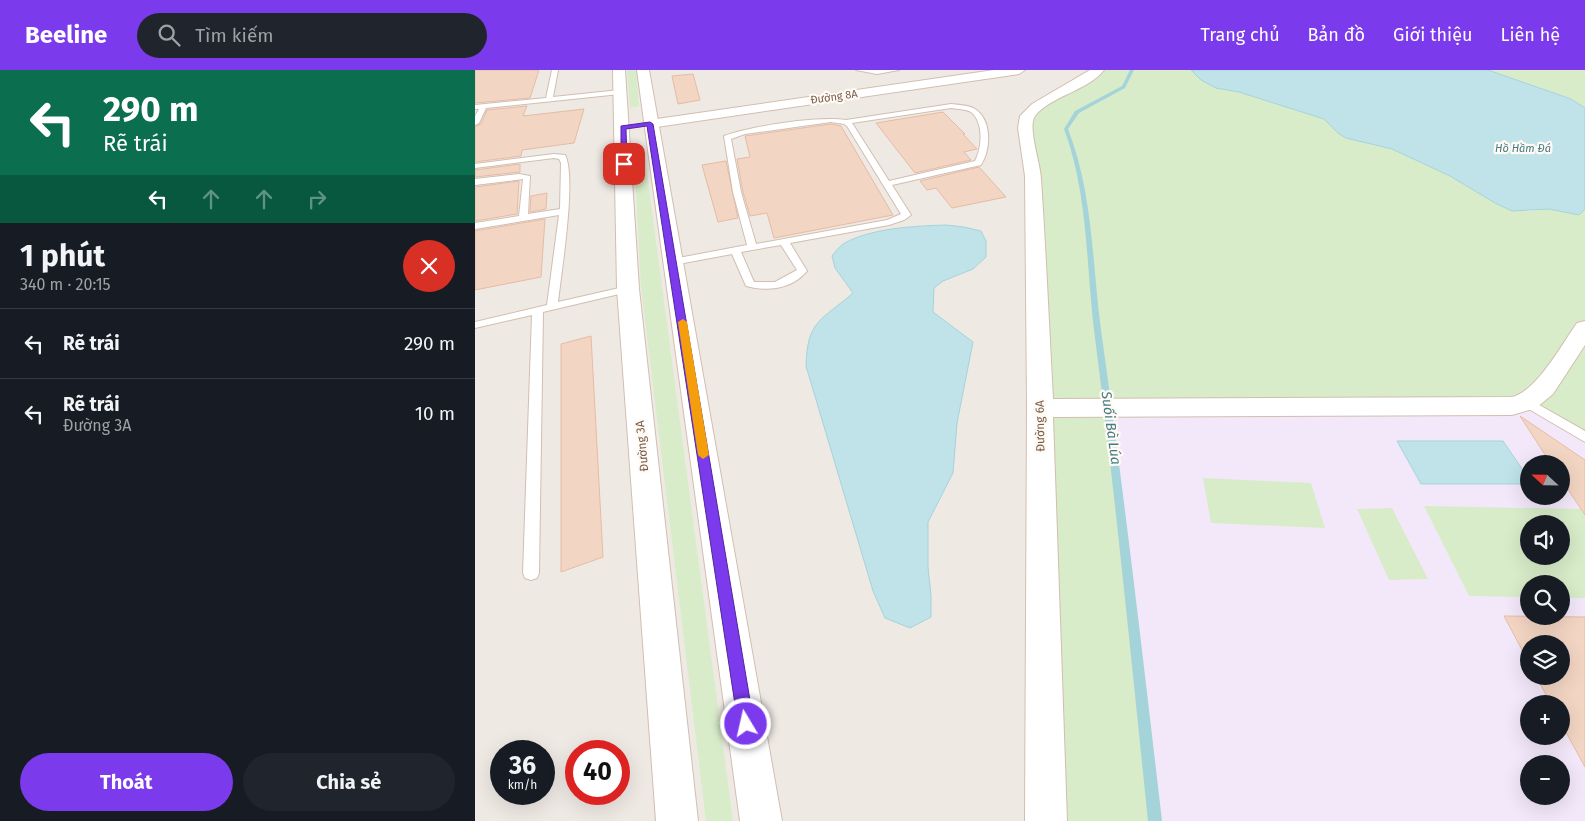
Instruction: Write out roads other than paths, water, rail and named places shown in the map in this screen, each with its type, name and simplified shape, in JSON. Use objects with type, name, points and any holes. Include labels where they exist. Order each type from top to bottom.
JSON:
[{"type":"street","points":[[643,70],[761,821]]},
{"type":"street","name":"Đường 8A","points":[[623,128],[1019,70]]},
{"type":"street","name":"Đường 6A","points":[[1046,821],[1040,408],[1033,176],[1025,128],[1027,116],[1037,107],[1092,75],[1097,70]]},
{"type":"street","name":"Đường 3A","points":[[619,81],[623,128],[628,289],[677,821]]},
{"type":"street","points":[[1040,408],[1494,408],[1512,406],[1527,402],[1544,388],[1585,328]]},
{"type":"lane","points":[[549,100],[555,70]]},
{"type":"lane","points":[[859,70],[877,72],[895,70]]},
{"type":"lane","points":[[475,123],[479,107],[549,100],[619,81]]},
{"type":"lane","points":[[752,247],[737,192],[727,138],[744,132],[831,120],[846,122],[951,106],[971,109],[982,121],[984,150],[981,160],[978,162],[887,184]]},
{"type":"lane","points":[[673,262],[901,218],[905,215],[850,125],[846,122]]},
{"type":"lane","points":[[475,166],[545,156],[562,157],[565,163],[564,211],[545,308],[531,573]]},
{"type":"lane","points":[[475,182],[525,176],[527,178],[523,218]]},
{"type":"lane","points":[[475,226],[564,211]]},
{"type":"lane","points":[[735,250],[750,284],[761,288],[775,286],[796,277],[802,271],[784,241]]},
{"type":"lane","points":[[475,325],[628,289]]},
{"type":"lane","points":[[1527,402],[1585,437]]},
{"type":"water","name":"Hồ Hầm Đá","points":[[1191,70],[1488,70],[1571,99],[1585,108],[1585,209],[1579,215],[1549,209],[1512,211],[1450,176],[1392,149],[1346,138],[1324,119],[1239,92],[1216,88],[1201,80]]},
{"type":"water","points":[[946,225],[981,231],[986,241],[986,257],[973,269],[943,281],[934,288],[933,312],[973,342],[957,423],[953,473],[928,522],[931,617],[910,628],[885,618],[873,591],[806,366],[807,351],[809,339],[818,322],[853,293],[835,268],[832,256],[842,245],[866,234],[879,231]]},
{"type":"water","points":[[1397,441],[1503,441],[1520,466],[1520,484],[1421,484]]},
{"type":"waterway","name":"Suối Bà Lúa","points":[[1132,70],[1124,87],[1077,112],[1066,129],[1074,150],[1085,201],[1094,301],[1116,467],[1155,821]]}]
